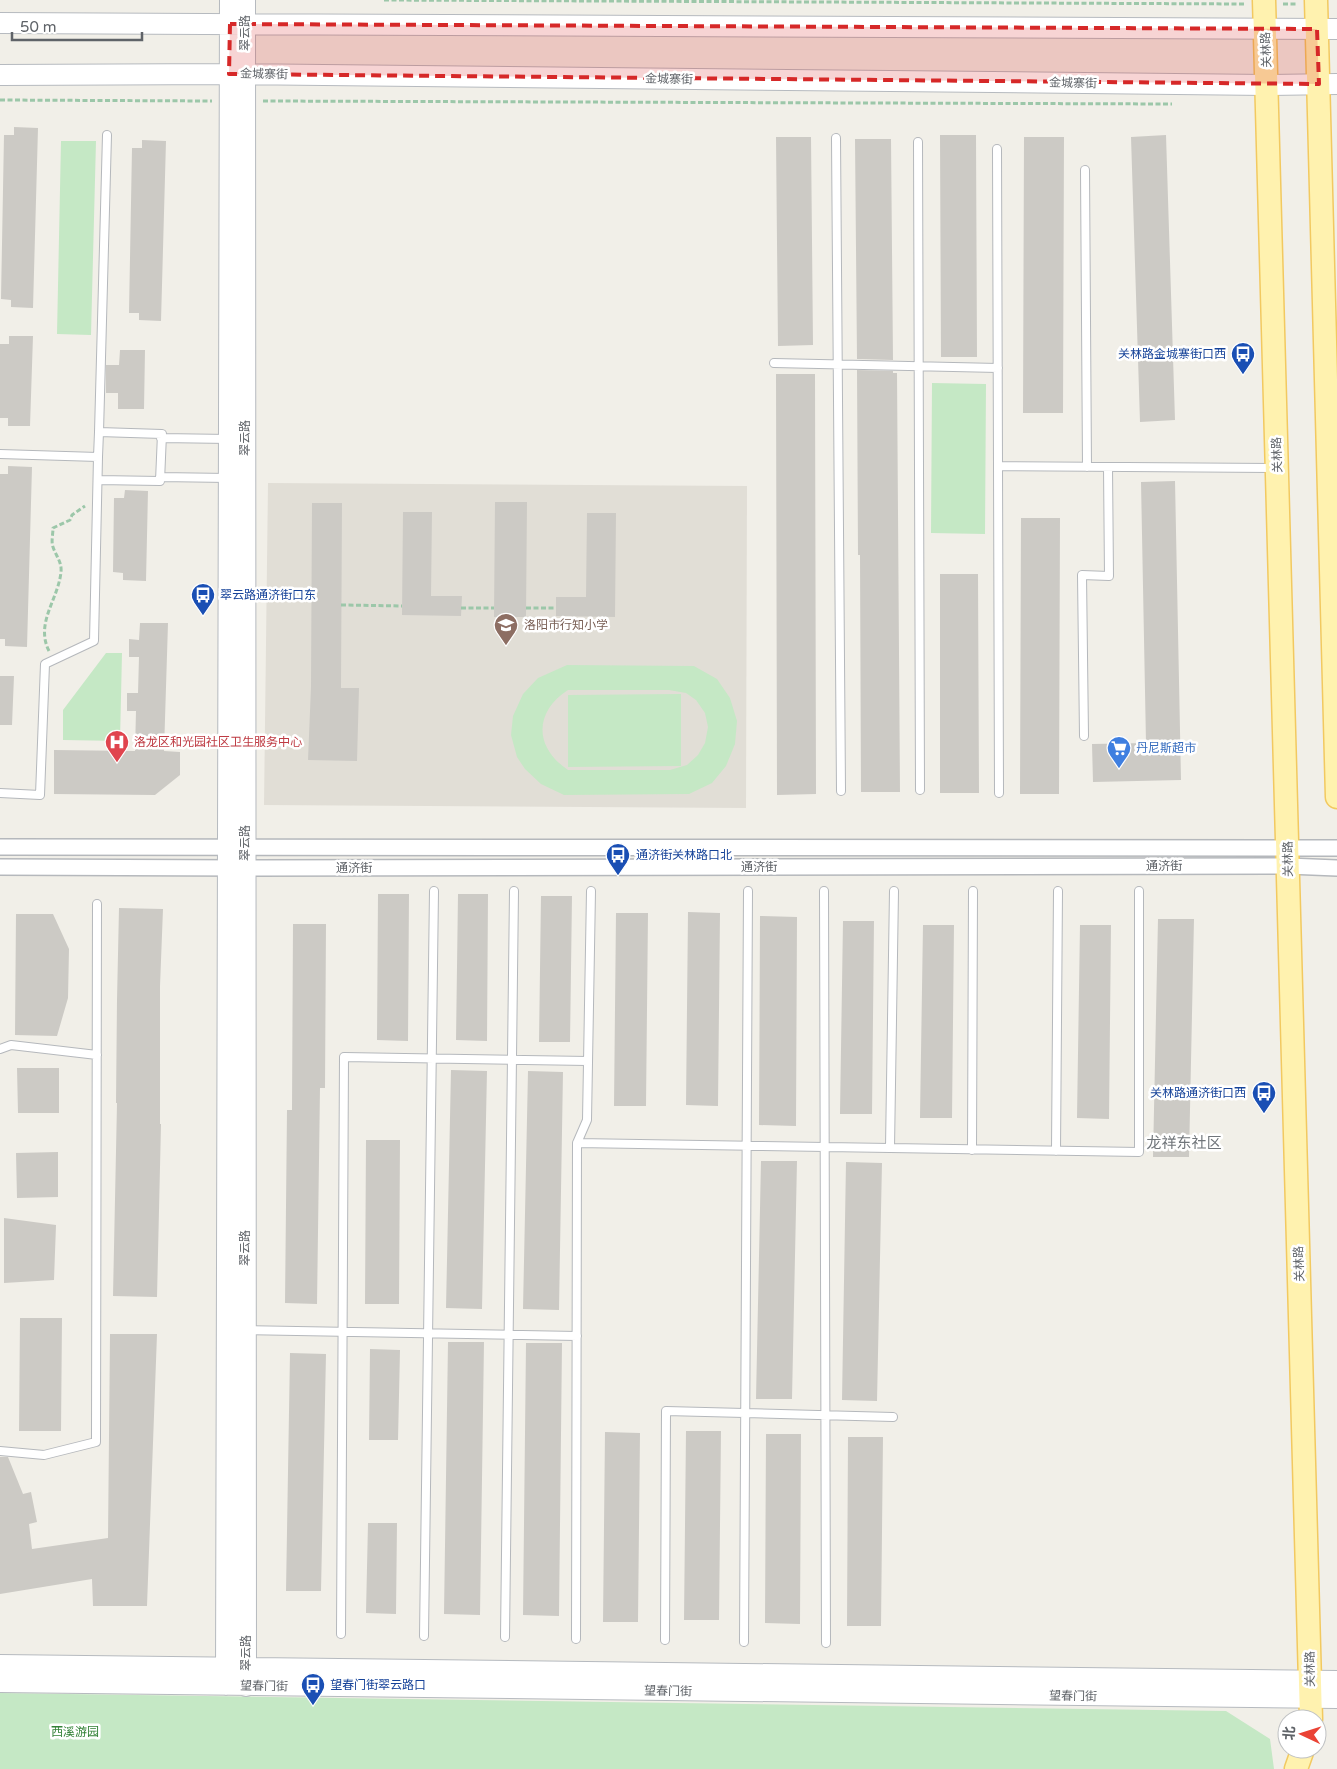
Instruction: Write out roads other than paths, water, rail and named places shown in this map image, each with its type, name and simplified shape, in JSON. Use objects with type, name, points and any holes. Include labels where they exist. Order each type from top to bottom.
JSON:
[{"type":"main road","name":"关林路","points":[[1264,2],[1311,1699]]},
{"type":"main road","points":[[1316,2],[1327,29],[1337,797]]},
{"type":"street","name":"翠云路","points":[[230,0],[237,24],[236,1677]]},
{"type":"street","name":"翠云路","points":[[237,24],[245,0]]},
{"type":"street","points":[[0,23],[1327,29]]},
{"type":"street","name":"金城寨街","points":[[0,75],[237,74],[1267,85],[1328,84]]},
{"type":"street","name":"翠云路","points":[[236,847],[229,478],[237,101]]},
{"type":"street","name":"通济街","points":[[0,847],[236,847],[1288,857],[1337,868]]},
{"type":"street","name":"通济街","points":[[0,867],[236,868],[1288,857],[1337,848]]},
{"type":"street","name":"望春门街","points":[[0,1665],[236,1677],[1337,1698]]},
{"type":"street","name":"望春门街","points":[[0,1682],[236,1677]]},
{"type":"street","name":"望春门街","points":[[1311,1699],[1337,1681]]},
{"type":"lane","points":[[0,793],[40,795],[45,664],[94,641],[107,135]]},
{"type":"lane","points":[[836,138],[841,791]]},
{"type":"lane","points":[[918,142],[920,790]]},
{"type":"lane","points":[[997,149],[999,794]]},
{"type":"lane","points":[[1085,170],[1088,467]]},
{"type":"lane","points":[[774,363],[998,368]]},
{"type":"lane","points":[[98,480],[160,482],[162,434],[99,432]]},
{"type":"lane","points":[[161,438],[230,439]]},
{"type":"lane","points":[[0,454],[98,457]]},
{"type":"lane","points":[[998,466],[1278,468]]},
{"type":"lane","points":[[1084,736],[1082,575],[1109,576],[1108,467]]},
{"type":"lane","points":[[160,477],[229,478]]},
{"type":"lane","points":[[972,1150],[973,890]]},
{"type":"lane","points":[[424,1636],[434,891]]},
{"type":"lane","points":[[505,1637],[514,891]]},
{"type":"lane","points":[[576,1639],[577,1143],[587,1120],[592,891]]},
{"type":"lane","points":[[744,1642],[748,891]]},
{"type":"lane","points":[[824,891],[826,1643]]},
{"type":"lane","points":[[890,1148],[894,891]]},
{"type":"lane","points":[[1056,1151],[1058,891]]},
{"type":"lane","points":[[577,1143],[1139,1152],[1139,891]]},
{"type":"lane","points":[[0,1451],[44,1455],[96,1442],[97,904]]},
{"type":"lane","points":[[0,1049],[11,1045],[97,1055]]},
{"type":"lane","points":[[341,1634],[344,1056],[588,1061]]},
{"type":"lane","points":[[236,1330],[576,1336]]},
{"type":"lane","points":[[665,1640],[666,1411],[893,1418]]},
{"type":"place","name":"关林路金城寨街口西","points":[[1243,375]]},
{"type":"place","name":"翠云路通济街口东","points":[[203,616]]},
{"type":"place","name":"洛阳市行知小学","points":[[506,646]]},
{"type":"place","name":"洛龙区和光园社区卫生服务中心","points":[[117,763]]},
{"type":"place","name":"丹尼斯超市","points":[[1119,769]]},
{"type":"place","name":"通济街关林路口北","points":[[618,876]]},
{"type":"place","name":"关林路通济街口西","points":[[1264,1114]]},
{"type":"place","name":"望春门街翠云路口","points":[[313,1706]]},
{"type":"district","name":"龙祥东社区","points":[[1184,1143]]},
{"type":"park label","name":"西溪游园","points":[[75,1732]]}]
